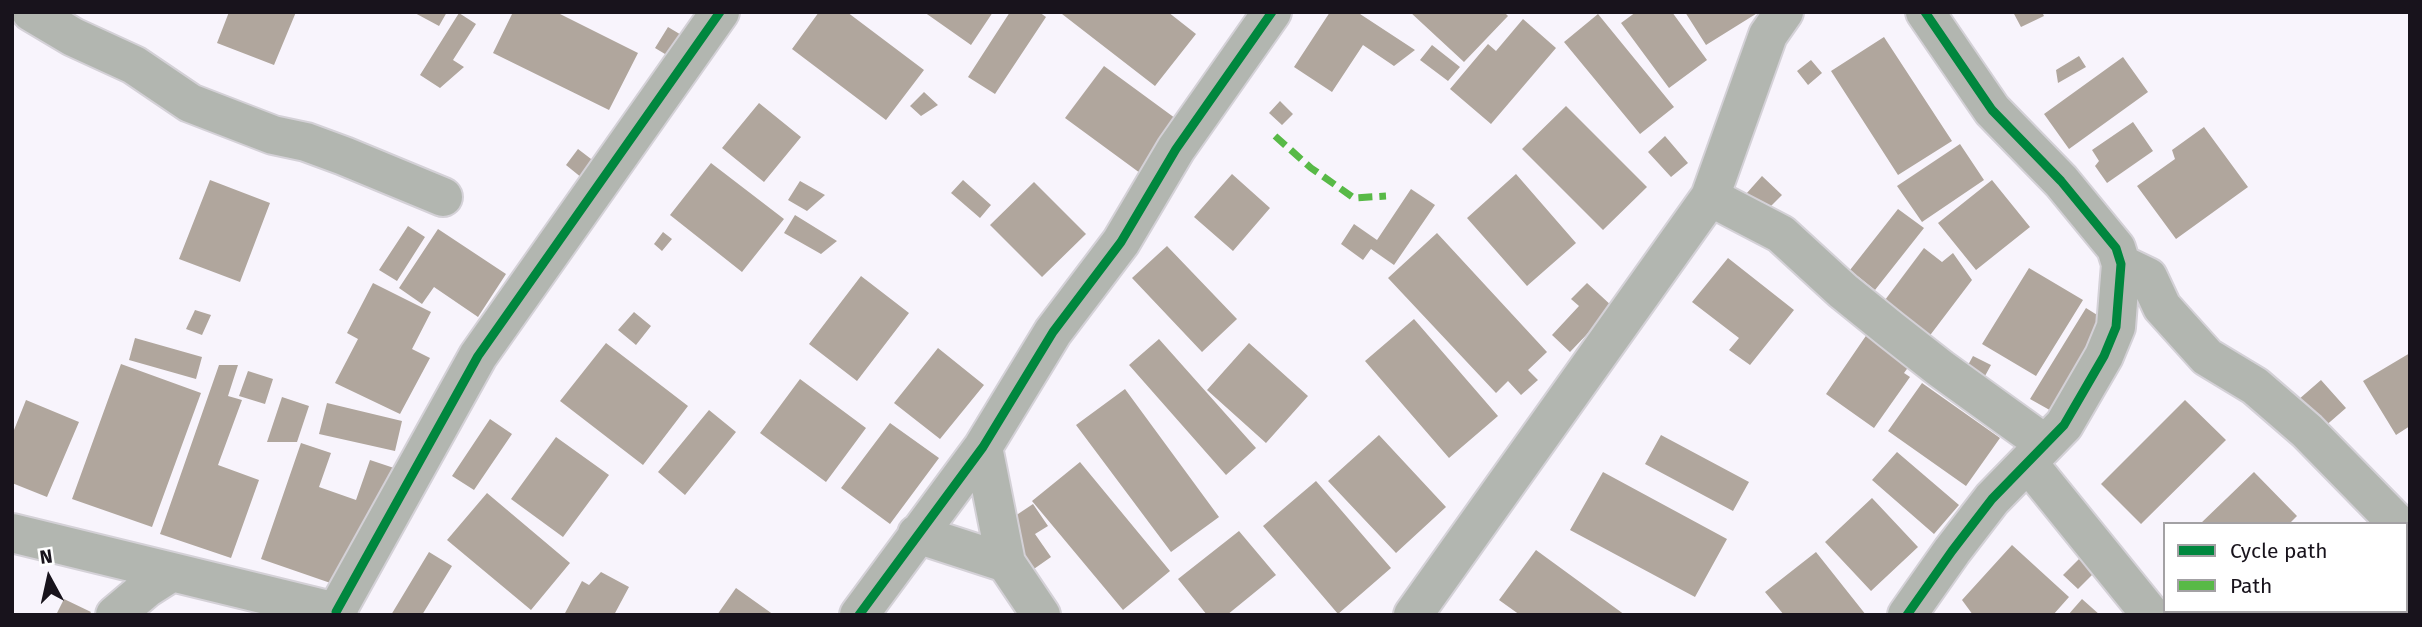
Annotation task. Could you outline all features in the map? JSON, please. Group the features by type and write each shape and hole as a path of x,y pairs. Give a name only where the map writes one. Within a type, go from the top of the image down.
{"street":[{"path":"31,12 73,37 134,65 190,103 273,135 306,142 344,156 443,197"},
{"path":"12,533 338,613 478,356 720,12"},
{"path":"859,615 983,447 1053,332 1121,242 1176,149 1272,12"},
{"path":"1413,615 1710,197 1768,35 1784,12"},
{"path":"1907,615 1992,499 2064,425 2104,356 2116,327 2121,264 2116,248 2061,181 1992,110 1925,12"},
{"path":"1710,197 1781,234 2037,454 2151,615"},
{"path":"2121,264 2148,277 2162,307 2207,357 2256,386 2308,431 2396,522"},
{"path":"983,447 1006,562 1041,615"},
{"path":"917,534 1006,562"},
{"path":"115,615 147,588 172,572"}],"building":[{"path":"229,12 296,12 274,65 217,43"},
{"path":"413,12 447,12 439,26"},
{"path":"513,12 556,12 638,53 609,110 493,53"},
{"path":"819,12 847,12 924,70 886,120 792,49"},
{"path":"924,12 993,12 971,45"},
{"path":"1010,12 1039,12 1046,17 995,94 968,77"},
{"path":"1168,12 1196,34 1155,86 1062,14"},
{"path":"1330,12 1357,12 1415,50 1394,66 1363,45 1332,92 1294,67"},
{"path":"1410,12 1504,12 1508,16 1464,62"},
{"path":"1636,12 1672,12 1707,60 1669,88 1621,23"},
{"path":"1685,12 1759,12 1706,45"},
{"path":"2013,12 2042,12 2044,16 2021,27"},
{"path":"459,13 476,24 453,60 464,67 440,88 420,75"},
{"path":"1598,14 1674,107 1640,134 1564,42"},
{"path":"1523,19 1556,48 1491,124 1450,89 1488,44 1496,51"},
{"path":"668,27 683,36 670,57 655,48"},
{"path":"1884,37 1952,141 1898,175 1831,71"},
{"path":"1432,45 1460,67 1448,81 1420,60"},
{"path":"2079,56 2086,67 2058,83 2056,70"},
{"path":"2123,57 2148,92 2069,149 2044,114"},
{"path":"1811,60 1822,73 1808,85 1797,71"},
{"path":"1104,66 1179,121 1140,173 1065,118"},
{"path":"924,92 938,105 921,116 910,106"},
{"path":"1280,101 1293,114 1282,125 1269,113"},
{"path":"759,103 801,137 764,182 722,148"},
{"path":"1566,106 1647,187 1603,230 1522,149"},
{"path":"2133,122 2153,151 2107,183 2095,166 2099,161 2092,150"},
{"path":"2204,127 2248,187 2176,239 2137,186 2175,159 2172,150"},
{"path":"1665,136 1688,163 1671,177 1648,152"},
{"path":"1960,144 1984,180 1922,222 1897,186"},
{"path":"578,149 595,162 582,178 566,165"},
{"path":"711,163 784,219 742,272 670,215"},
{"path":"1232,174 1270,208 1233,251 1194,217"},
{"path":"1516,174 1576,243 1527,286 1467,218"},
{"path":"1762,176 1782,195 1765,212 1746,194"},
{"path":"210,180 270,203 240,282 179,259"},
{"path":"963,180 991,205 980,218 951,193"},
{"path":"1992,180 2030,227 1976,270 1938,223"},
{"path":"800,181 825,195 807,211 788,200"},
{"path":"1034,182 1086,234 1042,277 990,225"},
{"path":"1411,189 1435,205 1394,265 1371,249 1363,260 1341,244 1354,224 1377,240"},
{"path":"1898,209 1924,228 1875,290 1850,270"},
{"path":"795,215 837,241 821,254 784,233"},
{"path":"408,226 425,237 397,281 379,270"},
{"path":"438,229 506,274 478,317 434,287 422,304 399,288"},
{"path":"663,232 672,239 662,251 654,244"},
{"path":"1437,233 1547,352 1528,370 1538,380 1521,395 1508,381 1496,393 1388,278"},
{"path":"1167,246 1237,319 1202,352 1132,278"},
{"path":"1924,248 1942,262 1953,253 1972,280 1928,338 1882,304"},
{"path":"1728,258 1794,310 1750,365 1729,350 1739,338 1692,302"},
{"path":"2029,268 2083,300 2036,376 1982,344"},
{"path":"861,276 909,313 857,381 809,344"},
{"path":"373,283 431,312 412,349 430,358 400,414 335,383 358,339 347,333"},
{"path":"1587,283 1613,307 1570,352 1552,335 1579,306 1571,299"},
{"path":"2086,308 2110,323 2055,413 2030,399"},
{"path":"195,310 211,315 202,335 186,329"},
{"path":"634,312 651,326 636,345 618,330"},
{"path":"1414,319 1498,416 1449,458 1365,361"},
{"path":"1872,327 1915,358 1904,373 1910,377 1874,428 1826,394"},
{"path":"135,338 202,357 196,379 129,360"},
{"path":"1159,339 1256,448 1226,475 1129,365"},
{"path":"606,343 688,406 643,465 560,401"},
{"path":"1249,343 1308,396 1266,443 1207,390"},
{"path":"938,348 984,385 940,439 894,403"},
{"path":"2410,353 2410,426 2396,435 2363,381"},
{"path":"1973,356 1991,365 1980,385 1962,376"},
{"path":"121,364 201,393 152,527 72,499"},
{"path":"219,365 238,365 228,396 242,400 218,465 259,480 231,558 160,534"},
{"path":"248,371 273,379 265,404 239,396"},
{"path":"800,379 866,428 826,482 760,433"},
{"path":"2321,380 2346,408 2323,428 2298,400"},
{"path":"1922,383 2000,438 1966,486 1888,431"},
{"path":"1125,389 1219,517 1171,552 1076,425"},
{"path":"282,397 309,406 297,442 267,442"},
{"path":"26,400 79,422 47,497 12,483 12,435"},
{"path":"2185,400 2226,440 2141,524 2101,484"},
{"path":"327,403 402,421 395,451 319,434"},
{"path":"709,410 736,432 685,495 658,472"},
{"path":"490,419 512,434 474,490 452,476"},
{"path":"890,423 939,458 890,524 841,488"},
{"path":"1379,435 1446,507 1396,553 1328,481"},
{"path":"1661,435 1749,482 1733,511 1645,464"},
{"path":"556,437 609,475 563,537 511,499"},
{"path":"301,443 331,453 319,487 356,500 370,460 394,468 342,587 261,559"},
{"path":"1897,452 1959,505 1934,534 1872,480"},
{"path":"1080,462 1170,571 1123,610 1032,501"},
{"path":"1603,472 1727,539 1695,597 1570,530"},
{"path":"2254,472 2297,516 2291,522 2202,522"},
{"path":"1316,481 1391,568 1338,614 1263,526"},
{"path":"487,493 570,563 531,610 447,540"},
{"path":"1872,498 1918,547 1871,591 1825,542"},
{"path":"1033,504 1048,526 1035,534 1051,557 1031,571 1000,526"},
{"path":"1239,531 1276,575 1227,615 1207,615 1178,579"},
{"path":"2012,545 2069,597 2053,615 1973,615 1962,600"},
{"path":"1536,550 1625,615 1520,615 1499,600"},
{"path":"429,552 452,566 422,615 391,615"},
{"path":"1816,552 1866,615 1784,615 1765,592"},
{"path":"2079,559 2094,573 2078,589 2063,575"},
{"path":"601,572 629,587 614,615 564,615 582,581 589,585"},
{"path":"2410,576 2408,610 2408,577"},
{"path":"736,588 774,615 717,615"},
{"path":"64,599 91,612 89,615 56,615"},
{"path":"2082,599 2100,615 2068,615"},
{"path":"2314,613 2316,615 2259,615"},
{"path":"2352,613 2404,613 2401,615"}],"marked path":[{"path":"1275,136 1311,168 1354,198 1386,196"}],"cycle path":[{"path":"336,612 478,356 720,12"},
{"path":"859,615 983,447 1053,332 1121,242 1176,149 1272,12"},
{"path":"1907,615 1992,499 2064,425 2104,356 2116,327 2121,264 2116,248 2061,181 1992,110 1925,12"}]}
